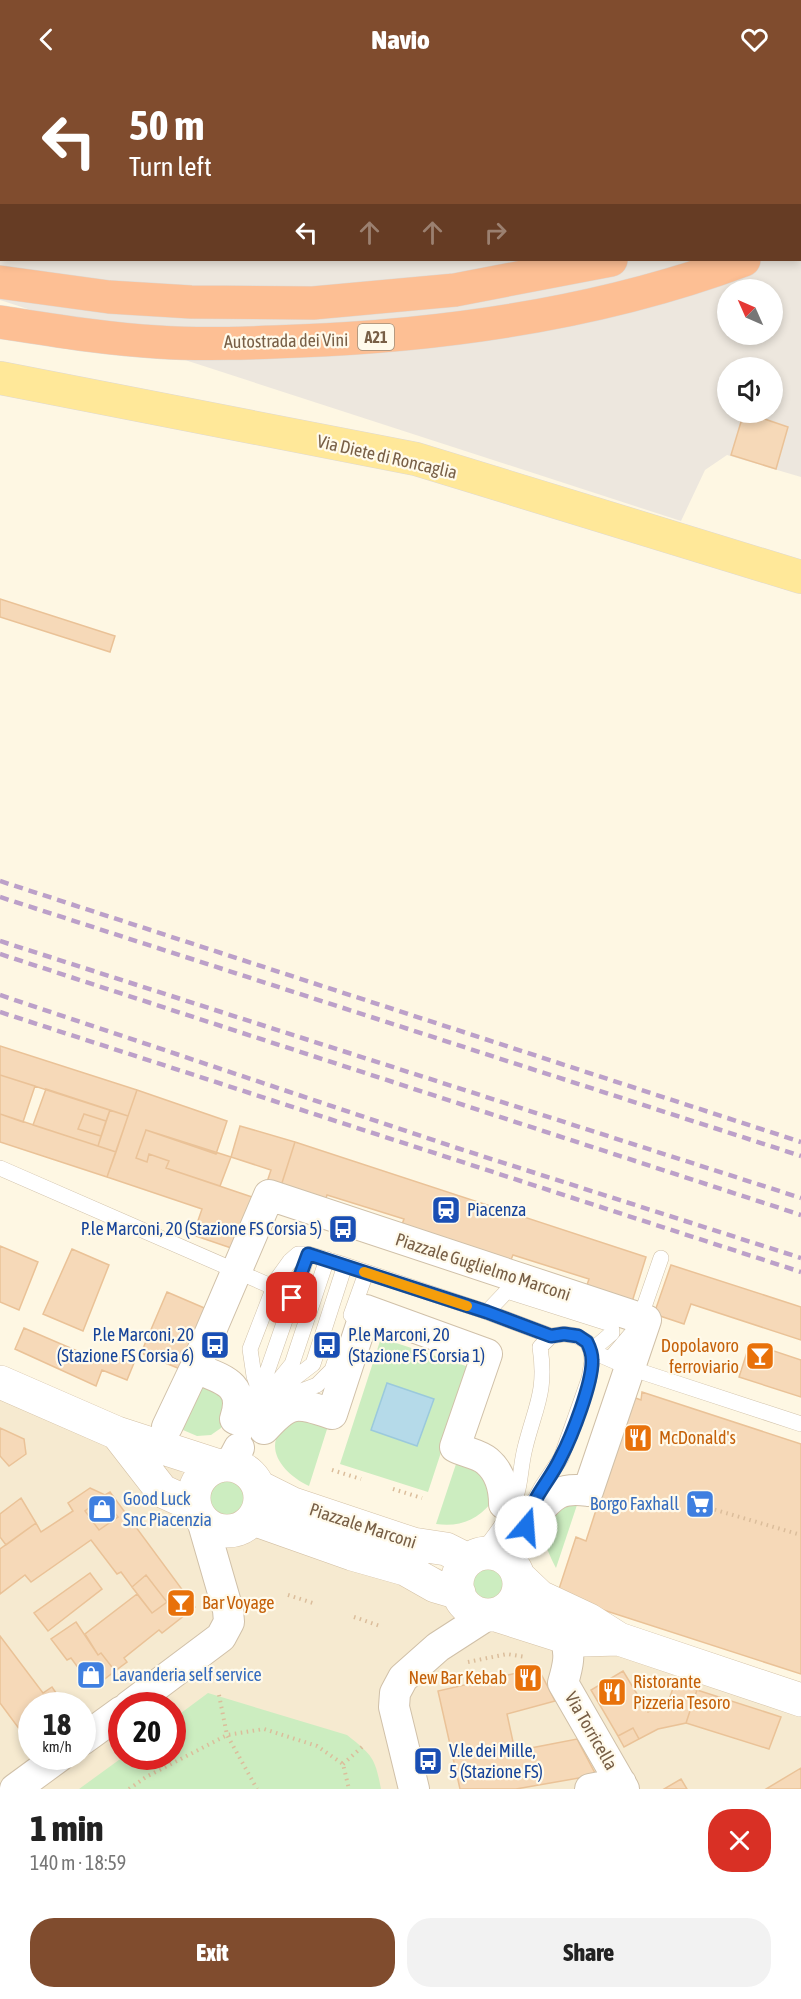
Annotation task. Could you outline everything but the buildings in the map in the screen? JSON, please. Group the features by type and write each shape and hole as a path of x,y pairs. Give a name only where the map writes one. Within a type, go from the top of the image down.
{"highway":[{"name":"A21","path":"0,282 109,297 191,302 313,303 454,290 606,261"},
{"name":"Autostrada dei Vini","path":"0,322 158,342 252,343 365,339 462,328 566,311 649,290 741,261"}],"main road":[{"name":"Via Diete di Roncaglia","path":"0,378 416,459 801,577"},
{"name":"Piazzale Marconi","path":"0,1382 117,1433 229,1460 247,1472 259,1487 293,1504 412,1544 446,1549 475,1557 501,1556 540,1597 589,1620 619,1639"},
{"path":"117,1433 162,1491 198,1513 218,1530 228,1532 237,1530 253,1519 260,1504 259,1487"},
{"path":"198,1513 196,1486 202,1477 229,1460"},
{"name":"Piazzale Marconi","path":"253,1519 352,1554 405,1569 435,1586 459,1593 469,1608 491,1616 565,1637 583,1640 619,1639"},
{"path":"459,1593 458,1576 461,1568 475,1557"},
{"path":"491,1616 506,1610 517,1596 517,1573"},
{"path":"619,1639 801,1700"}],"street":[{"name":"Piazzale Guglielmo Marconi","path":"167,1427 195,1368 269,1195 640,1318"},
{"path":"195,1368 225,1380 236,1390 240,1405 251,1419 279,1412 294,1405 305,1405 332,1414 366,1310 487,1354 455,1447 486,1460 500,1478 504,1490 504,1504"},
{"path":"536,1514 553,1495 564,1491 588,1491 620,1364 646,1320 640,1318"},
{"path":"148,1692 221,1637 229,1622 228,1610 198,1513"},
{"path":"414,1789 394,1707 395,1693 403,1678 438,1647 491,1616"},
{"name":"Via Torricella","path":"565,1637 569,1650 569,1663 564,1683 623,1786"},
{"path":"15,1789 41,1770"},
{"path":"590,1789 623,1786"}],"lane":[{"path":"0,1168 273,1287"},
{"path":"251,1419 257,1384 250,1349 273,1287 290,1261 298,1254 327,1259 487,1312 551,1336 564,1334 578,1336 587,1342 591,1351 589,1379 561,1458 528,1512 517,1573"},
{"path":"251,1419 308,1254"},
{"path":"640,1318 661,1258"},
{"path":"229,1460 251,1419 292,1364 327,1259"},
{"path":"251,1419 313,1364 345,1265"},
{"path":"251,1419 317,1384 332,1370 366,1273"},
{"path":"487,1312 507,1292 611,1324 612,1333 591,1351"},
{"path":"475,1557 512,1507 525,1448 538,1410 543,1377 540,1347 551,1336"},
{"path":"591,1351 620,1364 801,1424"}],"path":[{"path":"332,1470 361,1479"},
{"path":"393,1489 422,1498"},
{"path":"709,1508 801,1535"},
{"path":"288,1595 316,1604"},
{"path":"354,1617 380,1626"},
{"path":"463,1663 507,1654 530,1658"},
{"path":"219,1695 227,1735 256,1789"},
{"path":"129,1789 146,1777 227,1735 264,1729 317,1746 343,1764 349,1789"},
{"path":"343,1764 363,1747"}],"shaded area":[{"path":"0,261 801,261 801,477 727,455 705,470 681,521 0,300"},
{"path":"0,1369 122,1422 181,1472 228,1498 489,1585 544,1615 801,1695 801,1789 0,1789"}],"green space":[{"path":"381,1338 469,1367 428,1492 340,1464"},
{"path":"199,1383 224,1395 228,1413 221,1428 211,1435 197,1436 176,1427"},
{"path":"293,1419 328,1426 309,1486 289,1473 277,1456 275,1447 277,1437 282,1428"},
{"path":"456,1464 478,1472 487,1479 491,1503 479,1514 466,1521 452,1525 436,1524"},
{"path":"226,1479 239,1485 245,1498 239,1511 226,1517 213,1511 207,1498 213,1485"},
{"path":"563,1503 577,1505 556,1568 547,1549 545,1533 550,1519"},
{"path":"488,1564 501,1570 507,1583 501,1596 488,1602 475,1596 469,1583 475,1570"},
{"path":"208,1693 347,1735 371,1758 377,1770 381,1789 79,1789 108,1768 108,1770 186,1770 186,1709"}],"water":[{"path":"387,1383 434,1399 417,1446 371,1430"}],"railway":[{"path":"0,881 801,1142"},
{"path":"0,897 801,1156"},
{"path":"0,941 801,1198"},
{"path":"0,954 801,1215"},
{"path":"0,995 457,1148 801,1258"},
{"path":"0,1012 801,1272"}],"slow traffic":[{"path":"364,1272 467,1306"}],"place":[{"name":"Piacenza","path":"446,1210"},
{"name":"P.le Marconi, 20 (Stazione FS Corsia 5)","path":"343,1229"},
{"name":"P.le Marconi, 20 (Stazione FS Corsia 6)","path":"215,1345"},
{"name":"P.le Marconi, 20 (Stazione FS Corsia 1)","path":"327,1345"},
{"name":"Dopolavoro ferroviario","path":"760,1356"},
{"name":"McDonald's","path":"638,1438"},
{"name":"Borgo Faxhall","path":"700,1504"},
{"name":"Good Luck Snc Piacenzia","path":"102,1509"},
{"name":"Bar Voyage","path":"181,1603"},
{"name":"Lavanderia self service","path":"91,1675"},
{"name":"New Bar Kebab","path":"528,1678"},
{"name":"Ristorante Pizzeria Tesoro","path":"612,1692"},
{"name":"V.le dei Mille, 5 (Stazione FS)","path":"428,1761"}],"route":[{"path":"292,1298 308,1254 487,1312 551,1336 564,1334 578,1336 587,1342 592,1361 583,1398 561,1458 528,1512 526,1527"}]}
